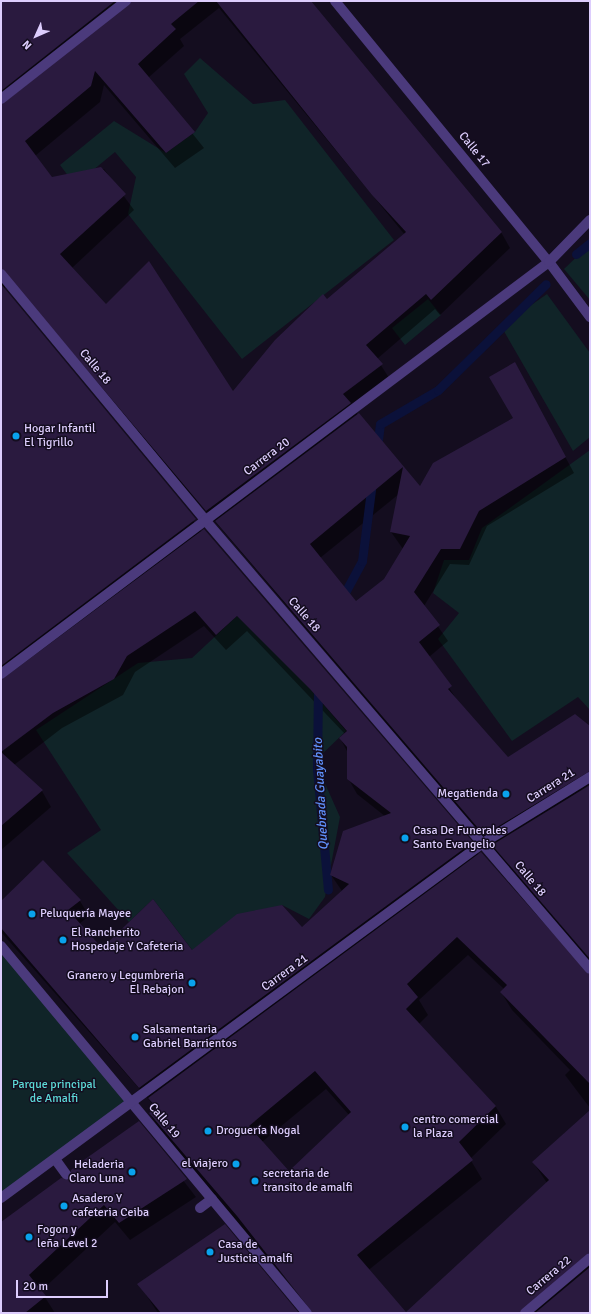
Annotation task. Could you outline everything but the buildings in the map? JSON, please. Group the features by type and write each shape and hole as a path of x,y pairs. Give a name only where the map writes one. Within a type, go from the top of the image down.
{"street":[{"path":"1,99 126,1"},
{"name":"Calle 17","path":"335,1 549,262 590,317"},
{"name":"Carrera 20","path":"1,674 549,262 590,220"},
{"name":"Calle 18","path":"1,274 205,520 590,969"},
{"name":"Carrera 21","path":"1,1198 483,843 590,777"},
{"name":"Calle 19","path":"1,946 307,1313"},
{"path":"55,1159 66,1174"},
{"path":"200,1208 212,1199"},
{"name":"Carrera 22","path":"525,1313 590,1258"}],"green space":[{"path":"200,58 253,104 285,100 394,240 242,359 128,214 136,177 115,152 75,185 60,165 114,121 166,153 195,132 208,113 184,74"},
{"path":"590,244 590,300 564,269"},
{"path":"547,294 590,353 590,437 573,451 501,326"},
{"path":"428,299 441,315 405,345 392,328"},
{"path":"590,450 590,710 578,697 512,741 438,639 459,613 433,593 444,560 469,560 482,528"},
{"path":"237,616 301,678 346,731 315,761 340,817 325,897 309,919 282,905 193,951 153,899 129,922 67,853 101,830 36,730 138,663 192,658"},
{"name":"Parque principal de Amalfi","path":"1,946 131,1102 1,1198"}],"waterway":[{"name":"Quebrada Guayabito","path":"576,254 590,243"},
{"path":"377,448 380,424 438,390 546,284"},
{"path":"342,598 362,561 372,482"},
{"name":"Quebrada Guayabito","path":"318,687 317,769 328,889"}],"place":[{"name":"Hogar Infantil El Tigrillo","path":"16,436"},
{"name":"Megatienda","path":"506,794"},
{"name":"Casa De Funerales Santo Evangelio","path":"405,838"},
{"name":"Peluquería Mayee","path":"32,914"},
{"name":"El Rancherito Hospedaje Y Cafeteria","path":"63,940"},
{"name":"Granero y Legumbreria El Rebajon","path":"192,983"},
{"name":"Salsamentaria Gabriel Barrientos","path":"135,1037"},
{"name":"centro comercial la Plaza","path":"405,1127"},
{"name":"Droguería Nogal","path":"208,1131"},
{"name":"el viajero","path":"236,1164"},
{"name":"Heladeria Claro Luna","path":"132,1172"},
{"name":"secretaria de transito de amalfi","path":"255,1181"},
{"name":"Asadero Y cafeteria Ceiba","path":"64,1206"},
{"name":"Fogon y leña Level 2","path":"29,1237"},
{"name":"Casa de Justicia amalfi","path":"210,1252"}]}
